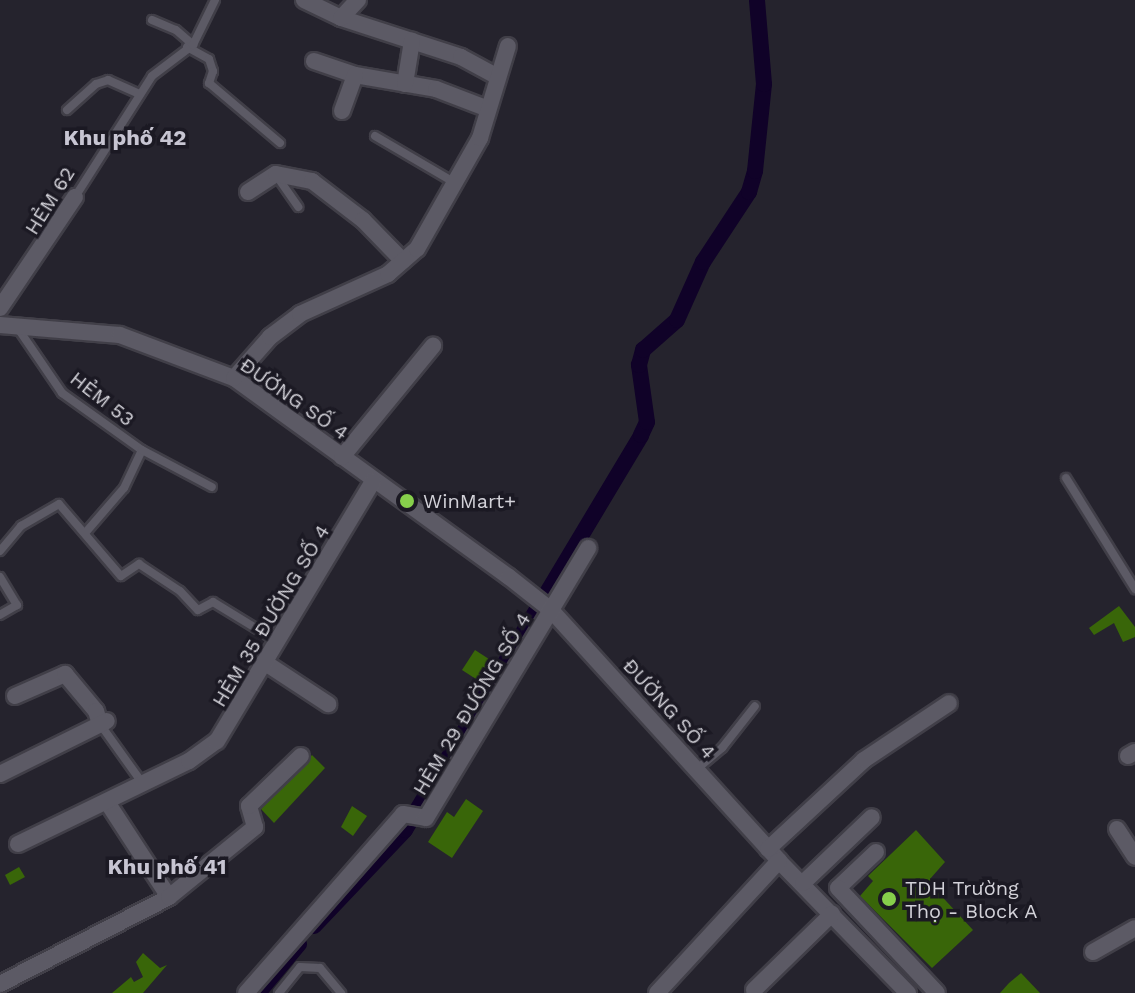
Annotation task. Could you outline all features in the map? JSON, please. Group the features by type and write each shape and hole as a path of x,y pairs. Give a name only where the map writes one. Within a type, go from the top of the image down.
{"street":[{"path":"304,0 341,18 461,57 498,77"},
{"path":"341,18 358,0"},
{"path":"405,84 412,41"},
{"path":"234,378 270,337 300,314 388,274 417,249 457,184 488,109 508,46"},
{"path":"314,61 355,75 405,84 488,109"},
{"path":"342,111 355,75"},
{"path":"248,192 276,174 312,181 363,220 403,261"},
{"name":"HẺM 62","path":"0,308 75,197"},
{"name":"ĐƯỜNG SỐ 4","path":"8,326 120,335 234,378 529,592 551,610 774,855 908,993"},
{"path":"342,457 433,346"},
{"name":"HẺM 35 ĐƯỜNG SỐ 4","path":"18,844 143,785 217,741 373,481"},
{"name":"HẺM 29 ĐƯỜNG SỐ 4","path":"246,993 403,814 426,818 588,548"},
{"path":"264,662 328,704"},
{"path":"1,770 104,722 65,674 15,696"},
{"path":"659,992 774,855 864,760 949,703"},
{"path":"0,984 169,897 255,827 249,806 301,756"},
{"path":"107,802 169,897"},
{"path":"803,883 872,817"},
{"path":"1117,829 1135,857"},
{"path":"876,852 838,888 937,993"},
{"path":"754,990 832,914"},
{"path":"1093,952 1135,928"}],"lane":[{"name":"HẺM 62","path":"75,197 140,94 158,70 190,46 218,0"},
{"path":"152,20 209,59 213,71 209,83 280,143"},
{"path":"67,110 96,84 108,80 140,94"},
{"path":"375,136 457,184"},
{"path":"276,174 298,207"},
{"name":"HẺM 53","path":"8,326 62,393 142,450 124,488 86,532"},
{"path":"142,450 212,487"},
{"path":"1066,478 1135,589"},
{"path":"0,551 21,526 59,504 121,576 139,564 180,591 198,610 213,602 277,642"},
{"path":"0,577 17,605 0,615"},
{"path":"697,769 722,748 755,706"},
{"path":"104,722 143,785"},
{"path":"279,993 300,967 320,968 341,993"}],"building":[{"path":"1119,606 1135,627 1135,637 1123,642 1114,623 1094,635 1089,628"},
{"path":"475,650 492,661 479,681 462,670"},
{"path":"312,755 325,768 274,823 261,809"},
{"path":"466,799 483,811 452,858 428,842 447,812 454,817"},
{"path":"352,806 367,816 353,836 341,827"},
{"name":"TDH Trường Thọ - Block A","path":"916,830 945,862 930,879 934,888 973,930 932,968 860,896 873,881 868,876"},
{"path":"19,867 25,877 10,885 5,875"},
{"path":"143,953 160,968 167,965 143,993 112,993 131,977 134,982 143,977 136,962"},
{"path":"1021,973 1040,993 1000,993 1009,983"}],"waterway":[{"path":"314,926 405,830 641,435 647,422 639,365 643,350 677,320 703,262 749,192 755,171 764,84 757,0"},
{"path":"258,993 299,944"}],"place":[{"name":"WinMart+","path":"407,501"},
{"name":"TDH Trường Thọ - Block A","path":"889,899"}],"district":[{"name":"Khu phố 42","path":"125,138"},
{"name":"Khu phố 41","path":"167,867"}]}
